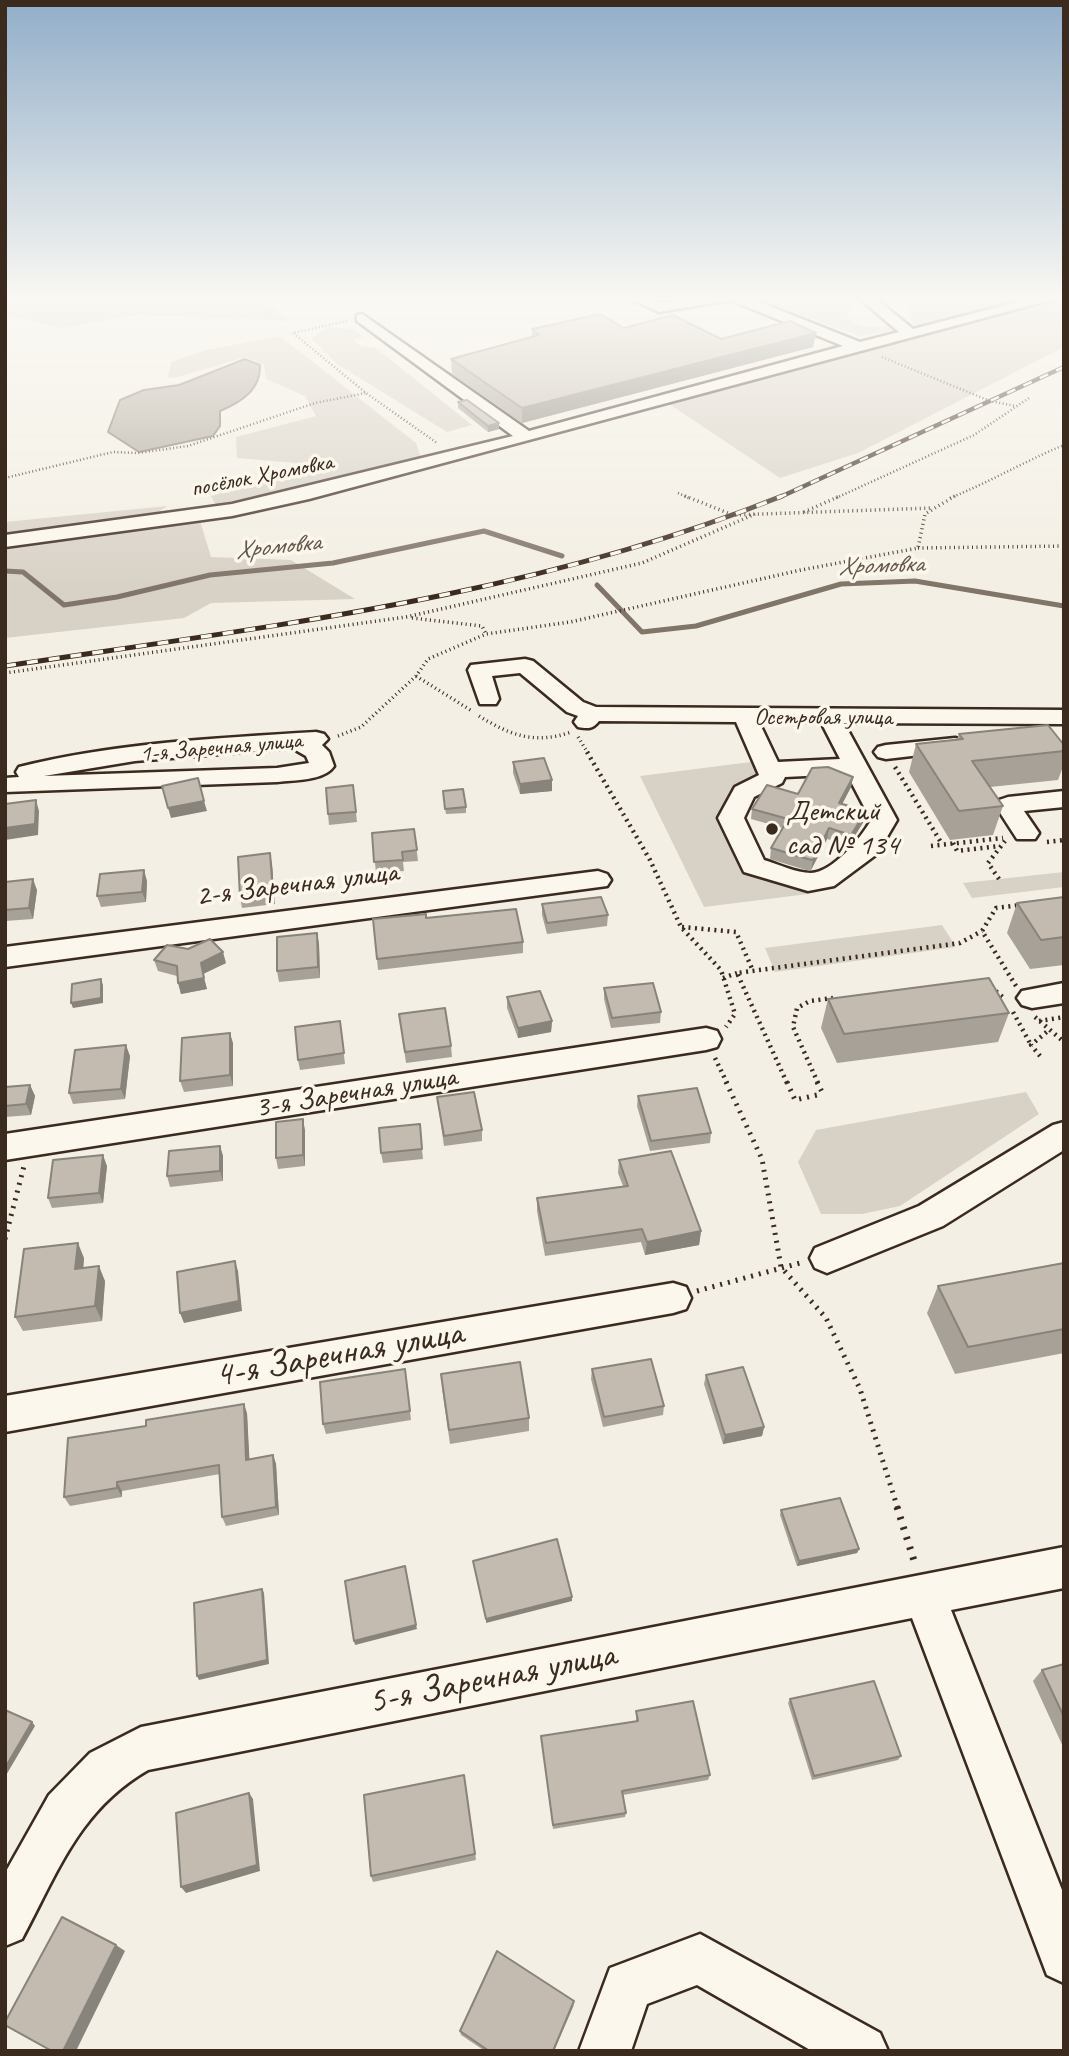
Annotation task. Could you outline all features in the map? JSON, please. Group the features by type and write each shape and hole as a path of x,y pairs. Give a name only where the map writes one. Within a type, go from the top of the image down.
{"street":[{"path":"467,394 526,437"},
{"name":"посёлок Хромовка","path":"5,541 232,510 455,456 685,394"},
{"path":"488,699 479,670 525,666 575,707 584,722"},
{"path":"745,717 773,778 744,792 731,818 753,866 808,883 825,880 867,848 884,820 830,718"},
{"name":"Осетровая улица","path":"584,722 745,717 1056,725"},
{"name":"1-я Заречная улица","path":"5,777 68,763 221,745 330,738"},
{"path":"5,785 277,775 309,771 322,765 317,752 296,740"},
{"path":"886,752 981,745"},
{"path":"769,770 855,766"},
{"path":"1037,833 1008,805 1064,799"},
{"name":"2-я Заречная улица","path":"5,957 598,880"},
{"path":"1030,1005 1064,993"},
{"name":"3-я Заречная улица","path":"18,1145 706,1040"},
{"path":"828,1258 931,1216 1064,1133"},
{"name":"4-я Заречная улица","path":"5,1414 673,1298"},
{"name":"5-я Заречная улица","path":"5,1922 65,1811 106,1769 141,1749 1064,1567"},
{"path":"924,1594 1064,1958"},
{"path":"605,2051 628,1986 700,1959 862,2051"}],"path":[{"path":"5,478 113,452 132,454 239,432 311,404 361,394"},
{"path":"367,394 455,456"},
{"path":"973,394 990,401 1016,406"},
{"path":"800,514 974,435 1029,398"},
{"path":"918,548 925,514 933,508 949,498 993,481 1019,463 1064,445"},
{"path":"678,493 733,515 933,508"},
{"path":"5,673 406,617 642,563 755,514"},
{"path":"406,617 482,626 486,634 570,622 801,570 918,548 1064,546"},
{"name":"1-я Заречная улица","path":"330,738 361,727 434,656 486,634"},
{"path":"584,722 681,927 721,970 735,1014 725,1028 706,1040 762,1158 781,1267 826,1318 860,1389 924,1594"},
{"path":"886,752 942,844"},
{"path":"1037,833 1053,841"},
{"path":"931,846 1008,837 988,863 999,879"},
{"path":"953,843 957,851"},
{"path":"723,978 737,973 960,943 982,931 996,908 1023,905"},
{"path":"681,927 736,932 753,971"},
{"path":"982,931 1030,1005 1049,1030 1064,1042"},
{"path":"737,973 795,1100 820,1094 793,1027 797,1008 810,1001 837,998"},
{"path":"982,984 1003,994 1040,1056"},
{"path":"1030,1005 1064,1017"},
{"path":"1031,1045 1049,1030"},
{"path":"5,1240 18,1145"},
{"path":"673,1298 781,1267 828,1258"}],"shaded area":[{"path":"135,394 248,394 220,411 220,426 213,436 139,452 108,432 120,400"},
{"path":"300,394 354,394 416,443 422,461 338,478 218,509 211,496 320,465 237,458 236,437 316,416 305,396"},
{"path":"385,394 433,394 472,425 447,432"},
{"path":"707,394 973,394 858,453 780,478 669,404"},
{"path":"167,506 145,521 5,541 5,522"},
{"path":"200,521 211,557 291,560 355,599 211,603 184,618 5,638 5,548"},
{"path":"751,762 760,780 738,790 745,866 803,886 808,894 704,907 640,776"},
{"path":"1064,872 1064,887 972,898 963,883"},
{"path":"942,925 956,947 775,972 765,948"},
{"path":"1026,1092 1039,1114 900,1206 862,1214 821,1214 798,1162 816,1130"}],"building":[{"path":"502,394 577,394 522,408"},
{"path":"467,400 499,423 488,426 458,402"},
{"path":"1048,725 1064,745 1064,751 972,761 1003,806 959,811 916,744 963,739 959,734"},
{"path":"544,758 552,780 520,784 513,762"},
{"path":"828,767 853,777 839,803 866,811 851,835 829,828 813,860 771,848 788,819 752,809 767,785 798,794 812,768"},
{"path":"198,778 204,801 168,808 162,786"},
{"path":"353,785 356,812 328,814 326,788"},
{"path":"463,789 466,807 445,809 443,791"},
{"path":"36,800 35,824 5,828 5,804"},
{"path":"414,829 417,850 402,852 403,860 374,862 372,833"},
{"path":"270,853 273,893 240,897 238,857"},
{"path":"144,870 142,892 97,896 100,874"},
{"path":"33,879 29,908 5,910 5,882"},
{"path":"601,897 608,915 547,923 542,904"},
{"path":"1064,897 1064,937 1041,940 1017,903"},
{"path":"516,909 523,942 377,959 373,919 426,914 426,918"},
{"path":"317,933 318,967 277,971 277,937"},
{"path":"210,939 223,952 201,963 204,978 178,983 177,966 154,960 167,945 188,949"},
{"path":"989,978 1009,1013 844,1034 828,999"},
{"path":"101,979 101,998 71,1003 72,984"},
{"path":"653,983 661,1012 612,1018 604,988"},
{"path":"540,991 552,1021 518,1028 507,997"},
{"path":"445,1008 451,1046 405,1052 399,1014"},
{"path":"340,1021 344,1053 298,1060 295,1027"},
{"path":"230,1033 230,1075 180,1081 182,1038"},
{"path":"126,1045 121,1089 69,1093 75,1050"},
{"path":"30,1085 26,1104 5,1106 5,1087"},
{"path":"697,1088 711,1133 651,1141 638,1096"},
{"path":"474,1092 482,1130 444,1136 437,1097"},
{"path":"303,1119 303,1155 276,1158 276,1122"},
{"path":"420,1124 422,1149 381,1153 379,1128"},
{"path":"220,1146 220,1171 167,1176 169,1151"},
{"path":"671,1151 701,1231 647,1242 642,1229 546,1243 537,1198 628,1186 619,1160"},
{"path":"103,1155 99,1193 48,1198 53,1160"},
{"path":"78,1243 75,1269 99,1266 95,1306 15,1317 24,1249"},
{"path":"235,1261 239,1301 180,1313 177,1272"},
{"path":"1064,1263 1064,1329 968,1347 938,1286"},
{"path":"651,1359 664,1406 604,1417 592,1369"},
{"path":"520,1362 529,1418 449,1430 441,1374"},
{"path":"743,1367 764,1427 725,1435 706,1375"},
{"path":"405,1369 410,1411 323,1424 320,1382"},
{"path":"244,1404 246,1460 273,1455 276,1507 222,1517 219,1465 117,1482 117,1488 64,1497 68,1438 146,1426 146,1420"},
{"path":"840,1498 859,1549 799,1561 781,1510"},
{"path":"557,1539 572,1597 486,1619 473,1561"},
{"path":"405,1566 416,1625 354,1641 345,1581"},
{"path":"262,1589 267,1660 197,1676 194,1603"},
{"path":"1064,1664 1064,1717 1042,1670"},
{"path":"874,1681 901,1756 814,1776 790,1699"},
{"path":"693,1701 710,1775 622,1791 626,1813 553,1825 541,1736 638,1721 636,1711"},
{"path":"5,1710 32,1722 5,1768"},
{"path":"464,1775 475,1854 371,1876 364,1795"},
{"path":"249,1793 257,1865 181,1887 176,1813"},
{"path":"62,1917 116,1945 63,2051 52,2051 5,2025 5,2022"},
{"path":"497,1951 574,2001 553,2051 489,2051 460,2031"}],"waterway":[{"name":"Хромовка","path":"5,571 23,572 64,605 117,597 210,575 333,563 484,531 562,556"},
{"name":"Хромовка","path":"597,585 642,632 696,626 841,584 915,581 1064,606"}],"railway":[{"path":"778,498 1005,394"},
{"path":"5,666 301,621 496,584 592,560 687,531 782,496"}],"place":[{"name":"Детский сад № 134","path":"772,829"}]}
